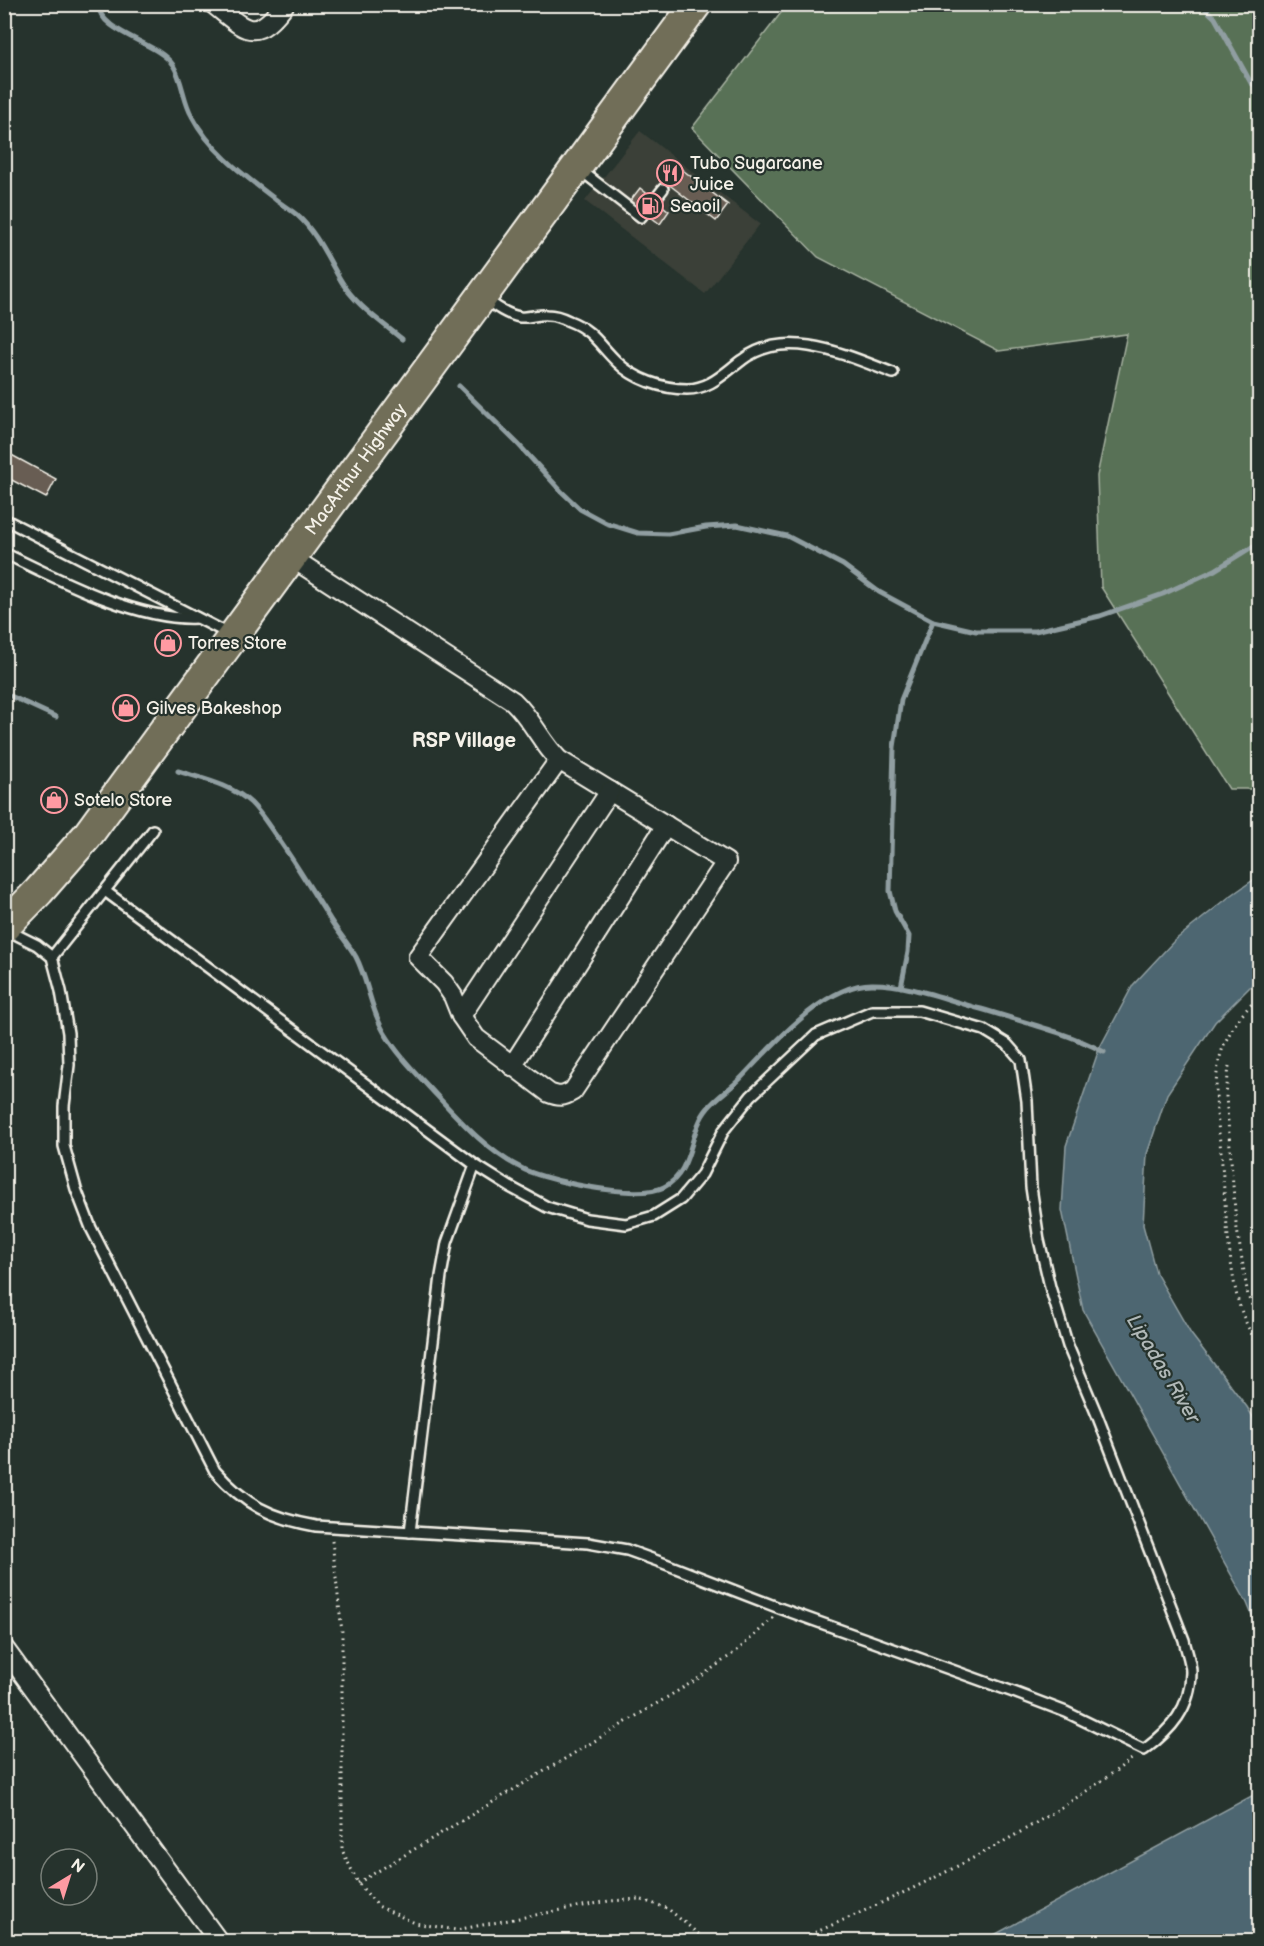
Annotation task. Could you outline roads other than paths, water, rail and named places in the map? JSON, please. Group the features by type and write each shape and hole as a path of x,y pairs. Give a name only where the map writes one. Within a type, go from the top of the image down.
{"highway":[{"name":"MacArthur Highway","path":"4,928 87,836 696,4"}],"street":[{"path":"213,4 239,26 256,31 274,19 285,4"},
{"path":"292,558 513,701 526,714 547,748 559,760 726,862 573,1091 558,1097 549,1093 476,1038 461,1016 453,996 444,983 418,957 559,760"},
{"path":"461,1016 610,791"},
{"path":"512,1066 666,825"},
{"path":"4,1648 219,1941"}],"lane":[{"path":"577,168 641,217 663,189"},
{"path":"482,297 513,315 522,317 547,315 572,321 591,333 628,371 663,386 688,389 708,385 743,359 766,347 787,344 821,348 893,373"},
{"path":"4,519 234,636"},
{"path":"4,554 103,598 175,618 198,618"},
{"path":"52,957 153,830"},
{"path":"4,928 38,945 52,957 61,991 68,1033 69,1065 64,1106 64,1146 76,1190 91,1228 215,1470 231,1490 248,1503 294,1522 330,1527 588,1543 627,1550 1066,1712 1144,1750 1165,1734 1178,1717 1189,1693 1191,1670 1184,1640 1068,1346 1050,1287 1030,1187 1027,1101 1021,1060 1007,1044 984,1030 919,1011 872,1011 816,1035 751,1096 724,1130 702,1174 681,1199 654,1216 626,1224 587,1219 547,1207 475,1165 105,891"},
{"path":"410,1532 447,1243 475,1165"}],"water":[{"name":"Lipadas River","path":"1259,876 1259,978 1215,1022 1167,1094 1147,1154 1143,1225 1156,1273 1191,1334 1247,1407 1259,1427 1259,1632 1247,1603 1083,1310 1062,1210 1066,1146 1099,1049 1133,985 1174,941"},
{"path":"1259,1792 1259,1938 1252,1942 983,1941"}],"waterway":[{"path":"98,4 101,14 108,23 155,50 173,65 189,110 218,152 304,222 316,237 352,296 402,339"},
{"path":"1200,4 1215,18 1251,83 1260,88"},
{"path":"459,386 580,509 606,523 638,533 668,534 706,527 737,525 787,536 843,565 879,592 933,621 976,631 1035,631 1100,616 1163,594 1215,570 1260,542"},
{"path":"901,987 909,936 895,911 890,891 894,747 901,700 933,621"},
{"path":"4,693 56,717"},
{"path":"178,771 226,787 254,806 288,853 356,957 379,1023 399,1053 449,1109 484,1143 525,1170 542,1176 628,1192 642,1192 664,1187 681,1172 697,1128 708,1108 800,1019 836,994 855,986 886,985 928,993 1059,1033 1104,1052"}],"place":[{"name":"Tubo Sugarcane Juice","path":"670,173"},
{"name":"Seaoil","path":"650,206"},
{"name":"Torres Store","path":"168,643"},
{"name":"Gilves Bakeshop","path":"126,708"},
{"name":"Sotelo Store","path":"54,800"}],"district":[{"name":"RSP Village","path":"464,741"}]}
